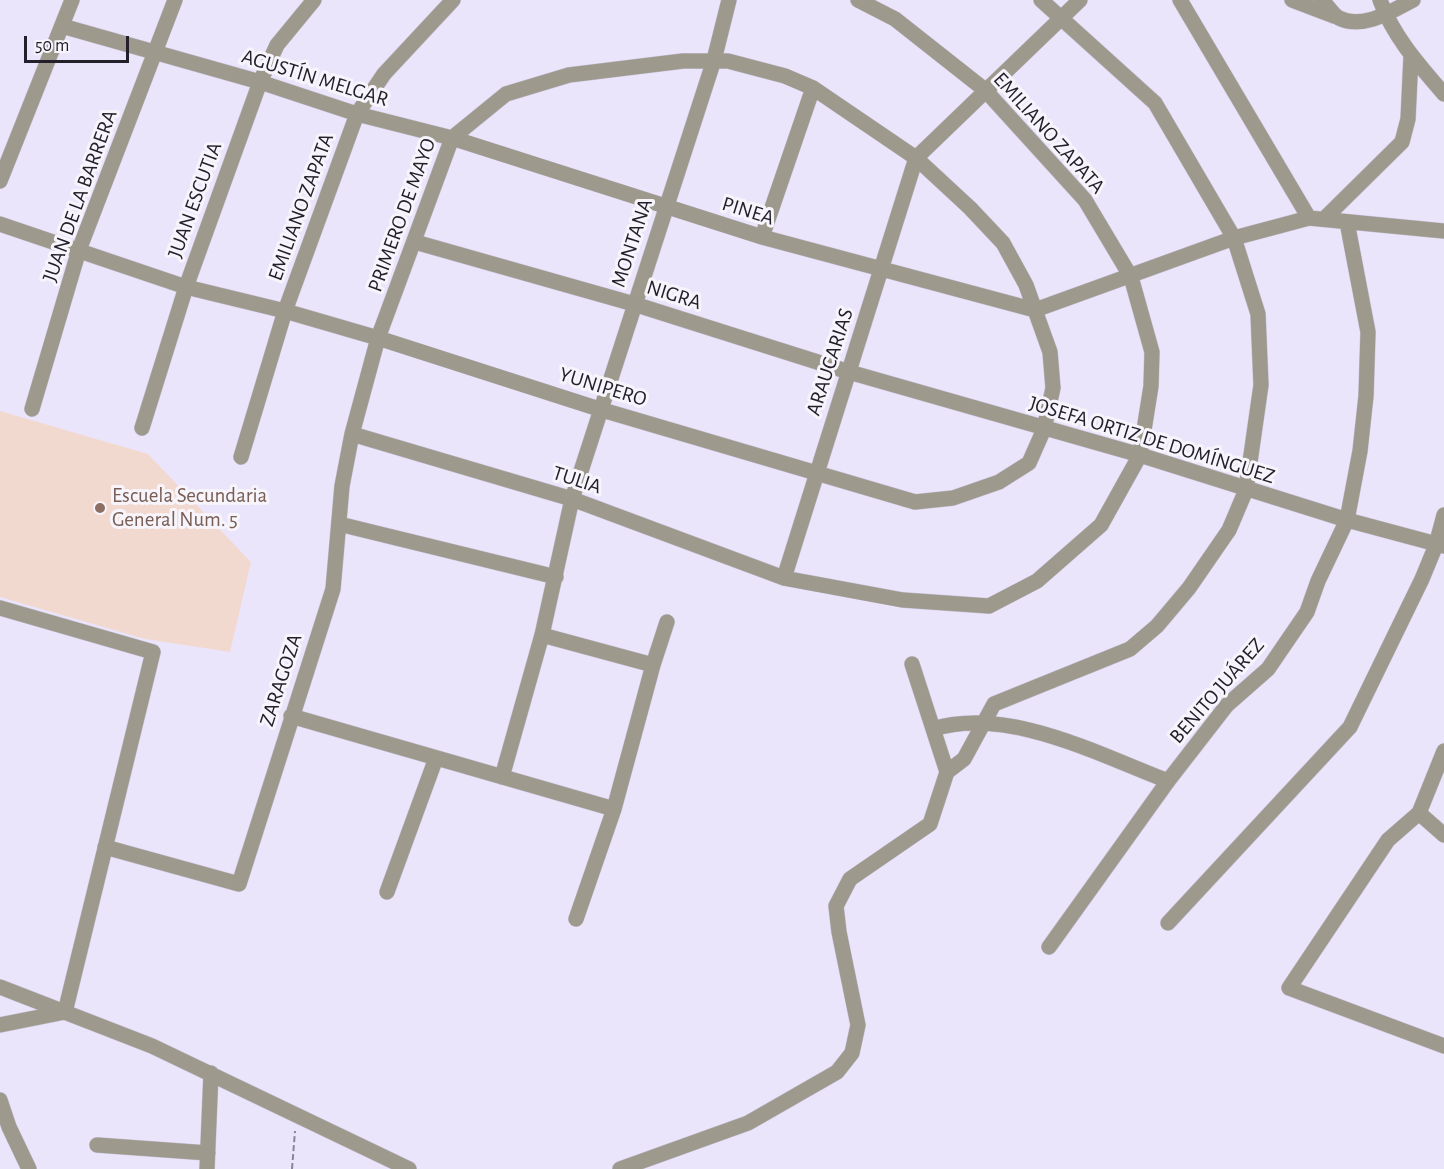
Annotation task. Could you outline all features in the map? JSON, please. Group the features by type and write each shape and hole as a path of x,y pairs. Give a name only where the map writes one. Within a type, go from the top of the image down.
{"street":[{"path":"0,182 72,0"},
{"name":"JUAN DE LA BARRERA","path":"32,409 79,250 175,0"},
{"name":"JUAN ESCUTIA","path":"142,428 186,287 260,82 277,45 314,0"},
{"name":"EMILIANO ZAPATA","path":"241,457 285,311 357,114 384,74 453,0"},
{"name":"MONTANA","path":"502,777 542,635 572,499 599,409 714,60 729,0"},
{"name":"EMILIANO ZAPATA","path":"784,578 903,600 989,606 1037,581 1101,525 1140,455 1151,386 1152,352 1131,277 1085,200 985,90 895,19 858,0"},
{"path":"627,1168 748,1123 837,1072 852,1053 858,1024 839,932 836,906 850,879 930,824 947,772 964,759 994,704 1130,649 1157,626 1190,588 1229,530 1246,490 1261,385 1258,314 1234,238 1155,103 1041,0"},
{"path":"916,158 1080,0"},
{"path":"1180,0 1317,218"},
{"path":"1292,0 1338,18 1361,22 1383,7 1413,0"},
{"path":"1322,0 1338,18"},
{"path":"1383,7 1411,56 1444,94"},
{"name":"AGUSTÍN MELGAR","path":"62,26 260,82 357,114 452,138"},
{"path":"1317,218 1402,142 1408,118 1411,56"},
{"name":"PRIMERO DE MAYO","path":"342,486 352,434 378,338 452,138 506,94 569,75 714,60 785,76 813,88 916,158 1003,243 1026,285 1050,352 1053,388 1044,429"},
{"path":"762,237 813,88"},
{"name":"PINEA","path":"452,138 762,237 1035,310"},
{"name":"ARAUCARIAS","path":"784,578 916,158"},
{"path":"1035,310 1234,238 1317,218 1444,231"},
{"name":"BENITO JUÁREZ","path":"1048,947 1168,781 1227,705 1268,669 1307,612 1318,581 1347,520 1360,451 1366,396 1368,332 1347,222"},
{"name":"YUNIPERO","path":"0,225 186,287 285,311 378,338 599,409 915,502 953,498 999,482 1029,463 1044,429"},
{"name":"NIGRA","path":"415,242 634,304 849,372"},
{"name":"JOSEFA ORTIZ DE DOMÍNGUEZ","path":"849,372 1140,455 1246,490 1440,546"},
{"name":"TULIA","path":"352,434 572,499 784,578"},
{"name":"ZARAGOZA","path":"105,847 239,884 333,589 342,486"},
{"path":"1168,922 1350,727 1440,546 1444,515"},
{"path":"339,524 556,577"},
{"path":"0,608 153,652 65,1012"},
{"path":"576,919 614,809 667,622"},
{"path":"542,635 653,665"},
{"path":"912,664 947,772"},
{"path":"291,716 614,809"},
{"path":"933,729 962,721 1023,727 1168,781"},
{"path":"1444,751 1419,813 1388,840 1289,988 1444,1046"},
{"path":"387,892 436,758"},
{"path":"1419,813 1444,835"},
{"path":"0,987 211,1073 409,1169"},
{"path":"0,1025 65,1012"},
{"path":"207,1169 211,1073"},
{"path":"0,1100 4,1130 28,1169"},
{"path":"97,1145 208,1153"},
{"path":"370,1151 373,1169"}],"path":[{"path":"292,1169 296,1113"}],"shaded area":[{"name":"Escuela Secundaria General Num. 5","path":"0,411 148,454 251,562 230,652 145,639 0,597"}],"place":[{"name":"Escuela Secundaria General Num. 5","path":"100,508"}]}
